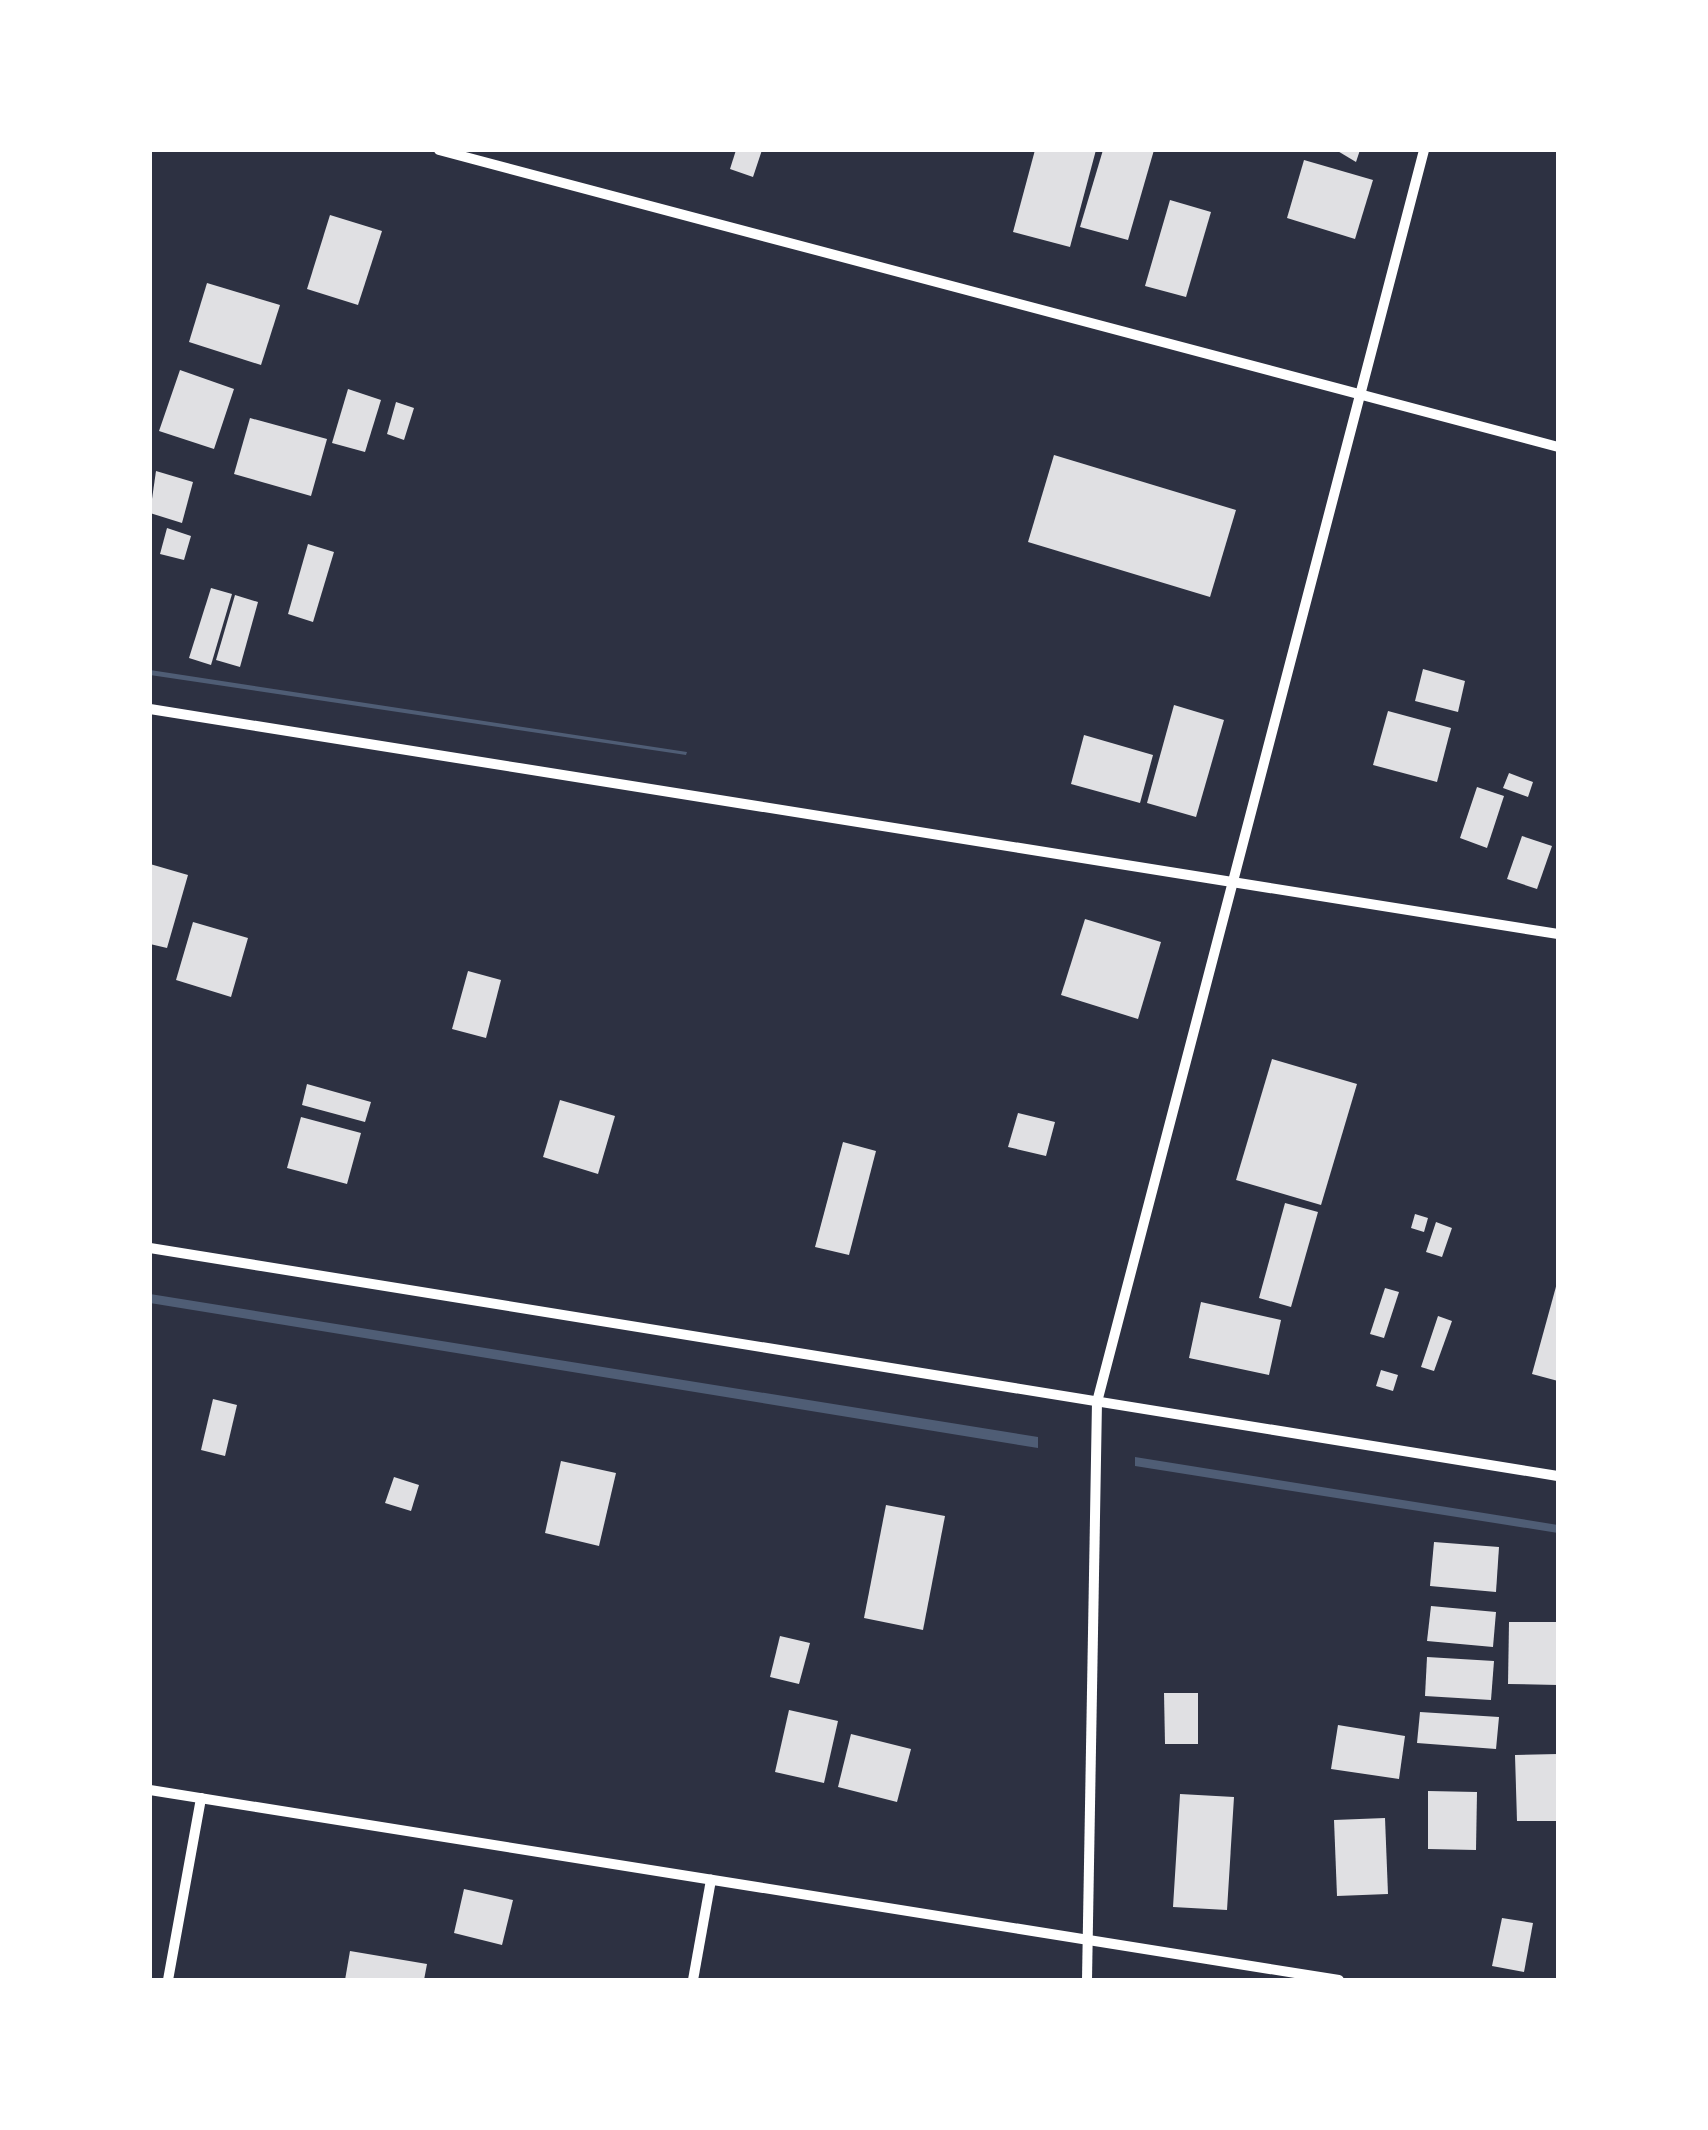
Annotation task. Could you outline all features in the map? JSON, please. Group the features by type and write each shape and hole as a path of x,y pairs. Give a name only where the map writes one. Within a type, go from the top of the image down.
{"street":[{"path":"439,150 1558,447"},
{"path":"1086,1980 1097,1402 1424,150"},
{"path":"150,709 1558,934"},
{"path":"150,1248 1558,1476"},
{"path":"150,1790 1339,1980"},
{"path":"168,1980 201,1798"},
{"path":"694,1980 711,1880"}],"water":[{"path":"150,670 687,752 686,755 150,675"},
{"path":"150,1294 1038,1437 1038,1448 150,1303"},
{"path":"1135,1457 1558,1525 1558,1533 1135,1466"}],"building":[{"path":"736,150 762,150 753,177 730,169"},
{"path":"1035,150 1096,150 1070,247 1013,232"},
{"path":"1103,150 1154,150 1128,240 1080,227"},
{"path":"1336,150 1360,150 1356,162"},
{"path":"1304,160 1373,180 1355,239 1287,218"},
{"path":"1170,200 1211,212 1186,297 1145,286"},
{"path":"330,215 382,231 358,305 307,289"},
{"path":"207,283 280,305 261,365 189,342"},
{"path":"180,370 234,389 214,449 159,431"},
{"path":"348,389 381,400 365,452 332,443"},
{"path":"396,402 414,408 404,440 387,434"},
{"path":"250,418 327,439 311,496 234,474"},
{"path":"1054,455 1236,510 1210,597 1028,542"},
{"path":"156,471 193,482 182,523 150,513"},
{"path":"167,528 191,536 184,560 160,554"},
{"path":"308,544 334,552 313,622 288,614"},
{"path":"211,588 232,594 211,665 189,658"},
{"path":"235,595 258,602 240,667 216,660"},
{"path":"1423,669 1465,681 1458,712 1415,701"},
{"path":"1174,705 1224,720 1196,817 1147,803"},
{"path":"1388,711 1451,728 1437,782 1373,765"},
{"path":"1084,735 1153,755 1140,803 1071,784"},
{"path":"1509,773 1533,782 1528,797 1503,788"},
{"path":"1477,787 1504,796 1487,848 1460,838"},
{"path":"1522,836 1552,846 1537,889 1507,879"},
{"path":"150,864 188,875 167,948 150,944"},
{"path":"1085,919 1161,942 1138,1019 1061,995"},
{"path":"193,922 248,938 231,997 176,980"},
{"path":"468,971 501,980 486,1038 452,1029"},
{"path":"1272,1059 1357,1084 1321,1205 1236,1180"},
{"path":"307,1084 371,1102 365,1122 302,1105"},
{"path":"560,1100 615,1116 598,1174 543,1157"},
{"path":"1018,1113 1055,1122 1046,1156 1008,1147"},
{"path":"301,1117 361,1133 347,1184 287,1168"},
{"path":"843,1142 876,1151 849,1255 815,1247"},
{"path":"1285,1203 1318,1212 1291,1307 1259,1298"},
{"path":"1415,1214 1428,1218 1424,1232 1411,1228"},
{"path":"1436,1222 1452,1228 1442,1257 1426,1252"},
{"path":"1558,1283 1558,1381 1532,1374"},
{"path":"1385,1288 1399,1292 1384,1338 1370,1334"},
{"path":"1201,1302 1281,1320 1269,1375 1189,1358"},
{"path":"1438,1316 1452,1321 1434,1371 1421,1367"},
{"path":"1381,1370 1398,1375 1393,1391 1376,1386"},
{"path":"213,1399 237,1405 225,1456 201,1450"},
{"path":"561,1461 616,1473 599,1546 545,1533"},
{"path":"394,1477 419,1485 411,1511 385,1503"},
{"path":"886,1505 945,1516 923,1630 864,1618"},
{"path":"1434,1542 1499,1547 1496,1592 1430,1586"},
{"path":"1431,1606 1496,1612 1493,1647 1427,1641"},
{"path":"1509,1622 1558,1622 1558,1685 1508,1684"},
{"path":"780,1636 810,1643 799,1684 770,1677"},
{"path":"1427,1657 1494,1661 1491,1700 1425,1696"},
{"path":"1164,1693 1198,1693 1198,1744 1165,1744"},
{"path":"789,1710 838,1721 824,1783 775,1772"},
{"path":"1420,1712 1499,1717 1496,1749 1417,1743"},
{"path":"1338,1725 1405,1736 1399,1779 1331,1769"},
{"path":"851,1734 911,1749 897,1802 838,1787"},
{"path":"1558,1754 1558,1821 1517,1821 1515,1755"},
{"path":"1428,1791 1477,1792 1476,1850 1428,1849"},
{"path":"1180,1794 1234,1797 1227,1910 1173,1907"},
{"path":"1385,1818 1388,1894 1337,1896 1334,1820"},
{"path":"464,1889 513,1900 502,1945 454,1933"},
{"path":"1502,1918 1533,1923 1524,1972 1492,1966"},
{"path":"350,1951 427,1964 424,1980 345,1980"}]}
